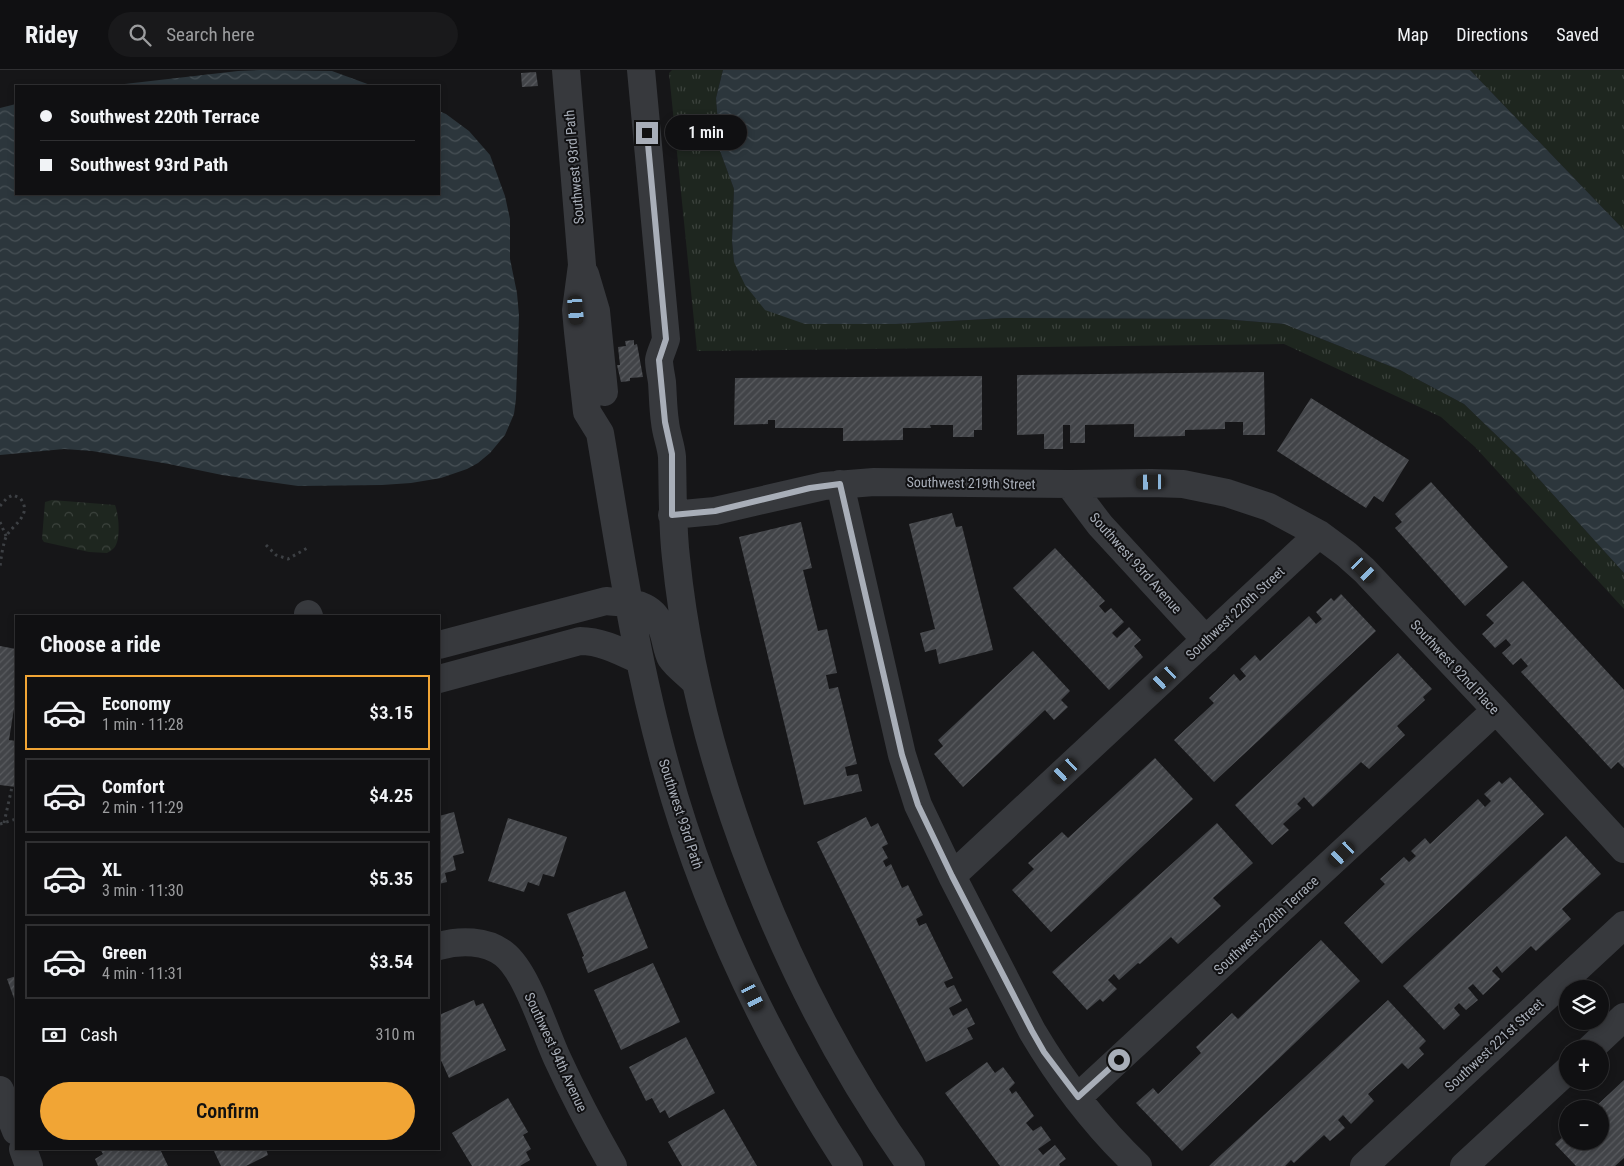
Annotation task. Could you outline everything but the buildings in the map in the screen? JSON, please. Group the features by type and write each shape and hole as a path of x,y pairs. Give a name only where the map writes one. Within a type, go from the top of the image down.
{"street":[{"name":"Southwest 93rd Path","path":"566,70 582,265 576,310 587,412 600,433 639,660 666,768 696,861 714,908 753,997 798,1084 849,1166"},
{"path":"641,70 666,339 676,358 681,426 672,454 672,515 682,608 696,683 714,752 745,847 782,937 825,1026 874,1111 911,1166"},
{"name":"Southwest 219th Street","path":"672,515 715,511 810,488 874,482 1069,484 1151,482 1183,484 1227,493 1269,507"},
{"path":"840,484 902,755 918,805 952,876 1044,1052 1111,1138 1138,1166"},
{"name":"Southwest 93rd Avenue","path":"1069,484 1100,525 1206,640"},
{"name":"Southwest 92nd Place","path":"1269,507 1320,534 1364,570 1624,849"},
{"name":"Southwest 220th Street","path":"952,876 1320,534"},
{"path":"440,645 606,601 630,604 647,608 655,615 660,622 671,657 696,683"},
{"path":"440,679 580,641 598,643 614,648 639,660"},
{"name":"Southwest 220th Terrace","path":"1078,1097 1496,710"},
{"name":"Southwest 221st Street","path":"1364,1166 1624,924"},
{"name":"Southwest 94th Avenue","path":"440,946 463,941 490,946 503,953 518,970 556,1057 613,1166"},
{"path":"1600,1040 1624,1017"},
{"path":"1464,1166 1559,1078"},
{"path":"23,1150 29,1166"}],"path":[{"path":"0,506 7,498 13,495 20,498 24,503 22,518 6,536 1,553 0,567"},
{"path":"0,522 6,536"},
{"path":"266,545 276,555 288,559 309,547"},
{"path":"2,823 12,787"},
{"path":"2,823 15,819"}],"green space":[{"path":"672,70 723,70 716,98 720,151 734,189 732,241 734,262 805,324 896,324 1005,318 1222,319 1284,324 1400,370 1464,404 1520,458 1624,573 1624,609 1475,447 1441,417 1284,344 697,351 669,73"},
{"path":"1470,70 1624,70 1624,230"},
{"path":"52,500 115,505 119,527 118,539 114,548 107,553 89,552 44,542 42,539 45,502"}],"water":[{"path":"723,70 1470,70 1624,230 1624,573 1520,458 1464,404 1400,370 1284,324 1222,319 1005,318 896,324 805,324 765,310 745,285 734,262 732,241 734,189 720,151 716,98"},
{"path":"238,71 332,71 370,85 116,85"},
{"path":"15,104 15,195 440,195 440,111 446,114 469,131 490,155 505,196 510,219 510,259 517,293 519,316 516,399 514,414 505,435 490,453 467,469 441,478 382,485 298,486 222,475 92,451 64,449 0,455 0,108"}],"route":[{"path":"647,133 666,339 659,360 665,422 672,454 672,515 715,511 810,488 840,484 902,755 918,805 944,860 1032,1031 1044,1052 1078,1097 1119,1060"}]}
